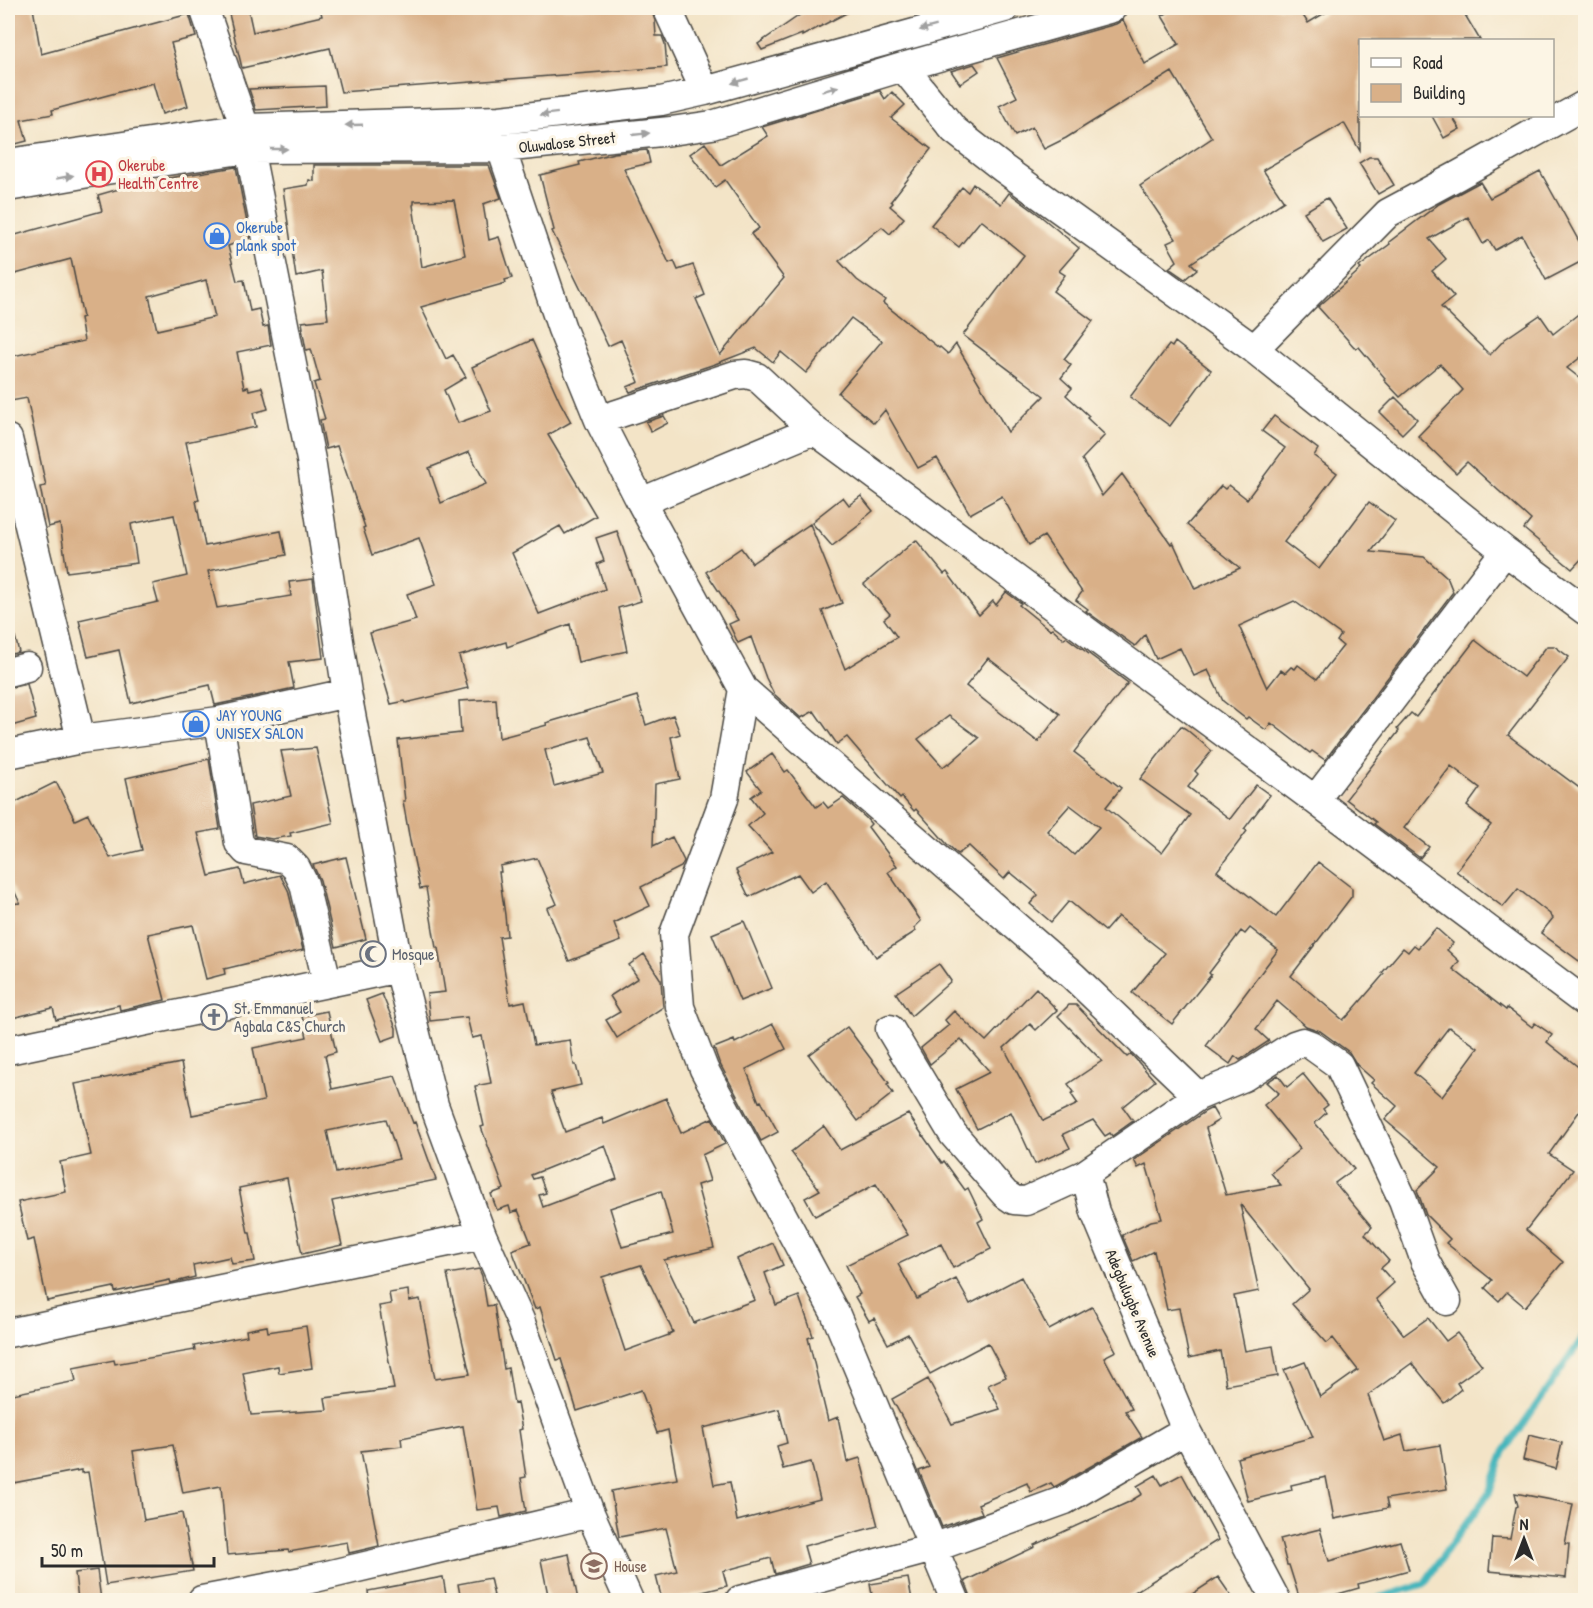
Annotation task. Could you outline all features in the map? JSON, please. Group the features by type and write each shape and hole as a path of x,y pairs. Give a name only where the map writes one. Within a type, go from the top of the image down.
{"street":[{"path":"204,8 247,139 311,460 347,693 399,968 434,1105 482,1235 520,1320 590,1513 629,1600"},
{"path":"667,8 705,91"},
{"name":"Oluwalose Street","path":"8,163 247,139 500,120 661,101 705,91 1005,8"},
{"name":"Oluwalose Street","path":"8,187 106,170 247,139 501,148 712,125 903,67 1112,8"},
{"path":"903,67 954,130 1004,169 1254,349 1505,551 1586,611"},
{"path":"1254,349 1388,213 1586,104"},
{"path":"501,148 562,329 599,420 742,689 1072,976 1198,1096"},
{"path":"599,420 735,375 746,374 757,377 814,430 1315,800 1586,1004"},
{"path":"641,502 814,430"},
{"path":"8,440 81,739"},
{"path":"1315,800 1505,551"},
{"path":"742,689 723,799 674,934 680,1007 704,1069 836,1315 956,1600"},
{"path":"8,754 81,739 219,721 347,693"},
{"path":"219,721 239,843 246,851 287,859 296,868 304,884 327,982"},
{"path":"8,1050 399,968"},
{"path":"890,1029 953,1134 1005,1194 1014,1200 1026,1201 1085,1174 1198,1096 1244,1077 1294,1045 1303,1042 1311,1045 1339,1065 1403,1200 1425,1261 1447,1300"},
{"name":"Adegbulugbe Avenue","path":"1085,1174 1095,1212 1186,1430 1276,1600"},
{"path":"8,1333 482,1235"},
{"path":"740,1600 933,1548 1065,1500 1186,1430"},
{"path":"202,1600 304,1591 590,1513"}],"building":[{"path":"8,8 33,8 41,54 189,14 196,37 171,43 188,106 162,114 153,83 52,110 53,114 21,120 27,141 8,146"},
{"path":"320,8 448,8 449,14 545,8 651,8 656,36 662,36 665,44 667,67 341,92 330,48 242,68 229,14 248,9 253,32 322,16"},
{"path":"810,8 856,8 802,36 802,34 762,50 758,44"},
{"path":"1175,8 1298,8 1308,23 1333,8 1461,8 1479,39 1359,39 1360,151 1344,123 1263,170 1284,201 1191,263 1197,269 1185,279 1169,268 1177,261 1167,243 1176,239 1140,186 1212,138 1172,72 1066,138 1044,149 1032,127 1015,136 999,106 1017,97 997,58 1116,24 1123,20 1145,64 1179,44 1162,16"},
{"path":"974,64 979,71 960,84 951,71"},
{"path":"325,86 326,106 256,110 249,89"},
{"path":"880,91 885,99 892,92 905,105 891,118 931,149 891,201 893,203 890,206 904,218 890,234 882,227 839,261 857,280 885,300 883,303 939,348 948,354 956,344 1008,432 1044,396 963,335 1024,255 981,220 959,247 931,225 962,187 968,192 973,184 1001,204 1009,193 1079,248 1059,271 1065,275 1053,291 1093,321 1064,359 1071,365 1061,378 1072,388 1066,395 1089,416 1087,418 1105,435 1082,459 1102,496 1122,474 1171,544 1173,542 1195,589 1240,568 1187,525 1221,486 1225,489 1229,485 1247,499 1285,448 1262,431 1274,416 1318,449 1314,456 1337,473 1284,542 1319,569 1369,502 1395,521 1371,552 1424,557 1447,577 1453,592 1325,760 1312,751 1310,753 1271,723 1266,730 1248,717 1246,719 1223,701 1208,670 1194,676 1180,648 1156,659 1145,635 1135,646 1086,611 1088,609 1076,600 1082,592 1044,536 1029,545 1002,496 970,514 937,458 918,468 885,410 874,423 838,393 882,341 851,318 806,373 781,352 773,362 756,348 630,392 627,387 639,382 621,340 608,346 552,231 554,230 540,175 580,165 579,162 614,153 647,150 650,163 624,169 669,263 674,261 678,270 693,265 705,295 696,299 720,355 784,278 751,234 759,228 725,180 715,187 690,154 705,143 721,165 768,136 762,127","holes":["1294,601 1341,635 1337,641 1343,646 1317,679 1298,665 1295,669 1291,667 1285,673 1281,670 1267,688 1239,626"]},
{"path":"1433,117 1453,117 1460,129 1444,138"},
{"path":"1369,157 1377,157 1394,185 1378,194 1359,163"},
{"path":"314,165 489,165 501,198 483,204 489,240 499,237 512,278 505,280 506,283 421,307 446,359 453,355 466,377 444,390 458,423 491,411 472,367 532,340 571,422 548,435 596,516 565,534 560,526 512,553 539,614 605,589 597,564 604,561 596,538 617,531 641,601 618,608 627,651 578,662 570,624 507,647 506,642 459,656 468,688 406,703 405,701 391,704 370,633 416,620 407,594 436,584 419,538 372,555 363,528 365,527 337,446 326,449 320,420 325,419 314,383 320,381 311,349 306,350 302,328 302,322 328,319 322,271 296,277 283,189 308,185 309,180 314,181","holes":["454,200 465,255 422,267 414,201","469,452 486,484 441,503 429,468"]},
{"path":"236,167 250,238 228,246 237,281 244,280 250,311 259,309 263,327 268,326 271,345 237,352 244,388 248,387 249,390 262,387 268,409 253,413 256,427 186,442 199,500 196,501 205,546 281,531 286,555 208,571 217,608 291,596 289,582 313,579 323,658 289,662 294,688 215,705 210,685 131,703 119,650 88,657 79,620 158,602 153,584 187,576 174,515 131,524 137,563 67,572 60,524 48,527 40,487 46,486 27,398 11,401 8,387 8,357 84,341 80,318 83,317 71,259 8,276 8,237 102,211 98,195 119,189 119,187","holes":["206,280 215,317 157,330 149,296"]},
{"path":"1540,171 1586,254 1586,259 1546,280 1522,235 1495,250 1489,240 1483,244 1468,217 1429,239 1446,259 1432,271 1454,297 1441,307 1490,355 1505,339 1540,315 1553,334 1586,308 1586,353 1567,368 1586,383 1586,554 1572,569 1524,529 1531,520 1467,462 1456,473 1418,436 1463,390 1440,364 1400,397 1359,347 1356,349 1318,307 1361,269 1359,267 1439,204 1480,182 1490,198"},
{"path":"1327,198 1347,229 1323,242 1304,212"},
{"path":"1175,342 1211,370 1170,426 1130,397 1169,345 1172,347"},
{"path":"1395,397 1417,419 1402,434 1380,412"},
{"path":"664,416 668,423 651,432 646,422"},
{"path":"861,496 873,511 861,521 862,523 832,546 812,523 843,497 849,505"},
{"path":"810,524 842,603 822,611 845,669 897,637 884,619 890,614 864,584 916,540 944,574 947,572 979,615 993,601 996,605 1006,592 1050,630 1052,628 1064,639 1066,637 1128,683 1074,752 1121,788 1106,807 1162,853 1190,815 1140,779 1181,726 1212,751 1195,771 1198,774 1188,787 1230,819 1256,785 1270,795 1244,829 1247,831 1217,871 1276,917 1318,862 1352,888 1352,896 1291,976 1343,1020 1384,974 1382,973 1403,948 1408,952 1414,945 1418,948 1436,928 1453,943 1447,950 1459,961 1453,969 1506,1010 1507,1008 1532,1027 1535,1023 1552,1035 1547,1042 1586,1073 1586,1102 1549,1154 1573,1170 1526,1230 1563,1262 1525,1307 1507,1292 1499,1301 1485,1288 1492,1280 1446,1243 1450,1239 1426,1215 1417,1190 1440,1167 1385,1120 1397,1106 1371,1083 1374,1080 1357,1065 1349,1052 1320,1031 1306,1026 1277,1001 1256,1029 1269,1041 1240,1060 1235,1056 1230,1064 1206,1046 1278,950 1250,928 1245,934 1241,931 1209,973 1211,975 1172,1024 1132,993 1165,953 1118,916 1105,931 1069,901 1051,922 1030,904 1038,895 1010,872 1004,879 969,846 958,854 916,809 914,811 902,797 900,799 847,737 837,744 814,711 801,718 774,694 751,637 738,643 729,624 738,620 706,572 741,548 752,563","holes":["988,658 1060,714 1038,742 966,686","949,716 979,738 943,767 918,739","1070,805 1099,827 1074,855 1047,831","1449,1027 1478,1048 1442,1097 1414,1073"]},
{"path":"14,633 19,652 8,655 8,634"},
{"path":"1475,640 1523,677 1547,646 1554,646 1569,657 1508,735 1586,793 1586,966 1541,933 1553,918 1518,889 1503,907 1456,871 1491,825 1467,806 1480,788 1451,766 1404,828 1429,847 1420,858 1374,824 1376,822 1346,799 1399,731 1397,729 1411,713 1416,717"},
{"path":"27,684 36,719 8,727 8,688"},
{"path":"637,696 646,725 673,715 680,734 671,737 680,779 655,784 653,846 672,837 684,861 681,867 641,887 650,906 614,923 621,941 569,961 547,908 557,904 537,858 500,866 507,936 499,937 510,1004 525,1001 534,1045 570,1040 574,1065 576,1065 581,1085 551,1092 565,1132 602,1118 604,1124 666,1098 681,1133 712,1118 725,1144 702,1155 710,1181 697,1185 714,1248 664,1260 694,1323 755,1300 737,1259 773,1243 783,1265 765,1273 776,1305 799,1296 813,1336 808,1338 828,1421 838,1417 847,1462 860,1458 878,1526 804,1546 809,1564 775,1574 771,1558 723,1571 727,1586 670,1600 662,1600 656,1576 677,1571 666,1528 619,1537 611,1491 677,1479 668,1430 657,1433 641,1390 577,1411 561,1359 557,1360 540,1307 535,1309 512,1250 531,1243 518,1210 511,1213 509,1206 497,1210 491,1194 504,1189 481,1127 484,1126 475,1086 491,1083 482,1036 472,1038 467,1017 430,1021 427,994 445,992 426,888 420,889 410,841 403,801 405,801 398,740 461,733 459,701 496,699 499,738 547,725 546,723","holes":["590,737 603,773 554,786 545,750","605,1145 617,1179 543,1207 539,1195 546,1193 540,1177 533,1179 531,1175","661,1191 673,1234 622,1247 610,1208","641,1265 673,1332 625,1351 602,1277","779,1409 787,1443 777,1446 783,1469 811,1462 820,1499 737,1521 730,1482 714,1485 703,1428"]},
{"path":"316,748 333,823 290,833 291,836 272,839 255,836 250,805 291,796 281,751"},
{"path":"772,754 785,772 788,770 816,807 823,802 828,808 843,798 871,824 868,827 897,866 888,872 921,921 914,928 916,931 876,957 826,881 811,892 798,874 749,897 736,870 772,852 748,826 763,813 751,797 761,790 747,772"},
{"path":"209,759 220,829 198,833 209,876 240,869 244,884 280,875 288,890 303,950 224,969 225,974 206,979 193,925 148,934 165,1000 120,1010 119,1005 56,1020 53,1008 8,1019 8,904 20,903 8,878 8,806 56,782 75,820 88,814 110,858 142,850 126,778"},
{"path":"346,857 366,939 336,947 320,880 313,865"},
{"path":"744,921 772,988 740,1001 712,934"},
{"path":"644,954 661,980 663,1007 617,1038 606,1020 620,1012 610,996 638,978 629,965"},
{"path":"939,964 951,981 911,1016 896,993"},
{"path":"1036,988 1057,1010 1036,1030 1030,1024 1004,1048 1043,1121 1078,1104 1068,1084 1102,1061 1058,1016 1069,1005 1076,1005 1127,1057 1131,1054 1155,1081 1123,1107 1133,1121 1112,1136 1110,1133 1105,1136 1093,1120 1063,1134 1070,1148 1035,1164 1011,1112 977,1129 956,1089 990,1072 961,1039 930,1064 921,1048 949,1025 945,1020 954,1011 986,1041"},
{"path":"382,994 396,1028 396,1036 382,1041 366,1000"},
{"path":"327,1011 336,1052 325,1055 332,1089 395,1076 436,1180 332,1201 342,1245 302,1254 287,1178 239,1188 255,1261 232,1264 230,1257 193,1265 195,1277 171,1283 170,1280 115,1292 114,1287 47,1301 34,1239 27,1241 18,1202 66,1192 60,1162 91,1155 75,1084 181,1063 192,1115 264,1101 253,1048 307,1037 302,1016","holes":["386,1119 399,1159 336,1173 327,1131"]},
{"path":"773,1024 786,1049 746,1069 759,1102 761,1101 778,1132 761,1141 719,1062 714,1048 734,1040 735,1043"},
{"path":"847,1027 889,1083 887,1084 893,1093 858,1121 809,1055"},
{"path":"1303,1074 1328,1105 1323,1109 1326,1113 1315,1123 1354,1169 1335,1183 1372,1227 1365,1234 1389,1261 1381,1268 1394,1283 1376,1299 1404,1335 1428,1318 1446,1341 1457,1333 1482,1365 1457,1383 1461,1389 1444,1403 1412,1363 1368,1395 1384,1441 1402,1435 1406,1451 1440,1445 1447,1489 1386,1499 1388,1508 1334,1519 1326,1477 1291,1485 1292,1490 1248,1501 1237,1458 1313,1437 1284,1370 1305,1362 1320,1397 1358,1370 1333,1338 1327,1343 1292,1304 1309,1289 1240,1204 1259,1291 1234,1296 1245,1351 1273,1346 1278,1376 1226,1385 1220,1351 1189,1358 1179,1308 1167,1310 1154,1251 1133,1261 1122,1235 1151,1221 1162,1219 1146,1164 1138,1168 1134,1160 1212,1108 1219,1120 1206,1128 1226,1195 1281,1185 1271,1173 1300,1149 1264,1105 1279,1093 1267,1082 1278,1075 1287,1087"},
{"path":"908,1114 942,1163 944,1161 965,1190 968,1188 983,1219 978,1222 991,1249 953,1268 941,1244 898,1264 917,1299 956,1279 970,1304 1021,1277 1049,1330 1092,1307 1116,1351 1104,1357 1132,1409 1125,1411 1142,1437 1054,1487 1051,1483 1031,1492 1027,1483 978,1504 982,1513 942,1527 919,1471 929,1467 892,1399 928,1379 952,1424 1000,1409 988,1385 1006,1377 988,1343 930,1374 908,1334 888,1344 874,1318 869,1321 855,1297 860,1294 846,1265 908,1235 876,1184 815,1216 805,1198 820,1190 791,1152 824,1126 840,1150"},
{"path":"479,1269 487,1306 494,1305 504,1369 508,1368 514,1404 517,1403 522,1429 519,1430 526,1477 521,1478 526,1511 501,1517 499,1507 477,1510 463,1426 401,1438 402,1446 361,1451 379,1546 349,1553 347,1542 289,1552 288,1550 227,1555 221,1486 183,1493 173,1445 133,1451 144,1520 182,1513 193,1571 106,1585 88,1472 81,1473 81,1470 8,1484 8,1395 76,1381 73,1368 114,1360 115,1364 195,1350 194,1346 247,1336 246,1330 267,1326 268,1332 306,1326 312,1368 279,1373 278,1366 243,1373 251,1415 327,1410 325,1398 394,1389 379,1306 391,1304 389,1293 408,1290 409,1301 420,1299 435,1379 470,1374 447,1274"},
{"path":"1529,1435 1562,1443 1556,1469 1523,1460"},
{"path":"1182,1474 1218,1540 1122,1600 971,1600 965,1581 1035,1547 1034,1545 1129,1502 1142,1494 1137,1486 1156,1475 1162,1485"},
{"path":"1515,1493 1573,1504 1565,1544 1569,1544 1566,1578 1489,1571 1492,1538 1510,1539 1518,1506"},
{"path":"1320,1529 1329,1561 1400,1541 1409,1570 1358,1584 1359,1588 1317,1600 1300,1600 1280,1539"},
{"path":"569,1554 578,1600 549,1600 541,1560"},
{"path":"97,1570 101,1600 78,1600 75,1573"},
{"path":"443,1577 446,1595 415,1600 369,1600 368,1591"},
{"path":"1218,1577 1234,1600 1183,1600"},
{"path":"490,1578 494,1596 461,1600 458,1584"},
{"path":"908,1578 912,1600 873,1600 870,1584"}],"waterway":[{"path":"1372,1600 1424,1584 1489,1493 1504,1452 1586,1333"}],"place":[{"name":"Okerube Health Centre","path":"99,174"},
{"name":"Okerube plank spot","path":"217,236"},
{"name":"JAY YOUNG UNISEX SALON","path":"196,724"},
{"name":"Mosque","path":"373,954"},
{"name":"St. Emmanuel Agbala C&S Church","path":"214,1017"},
{"name":"House","path":"594,1566"}]}
